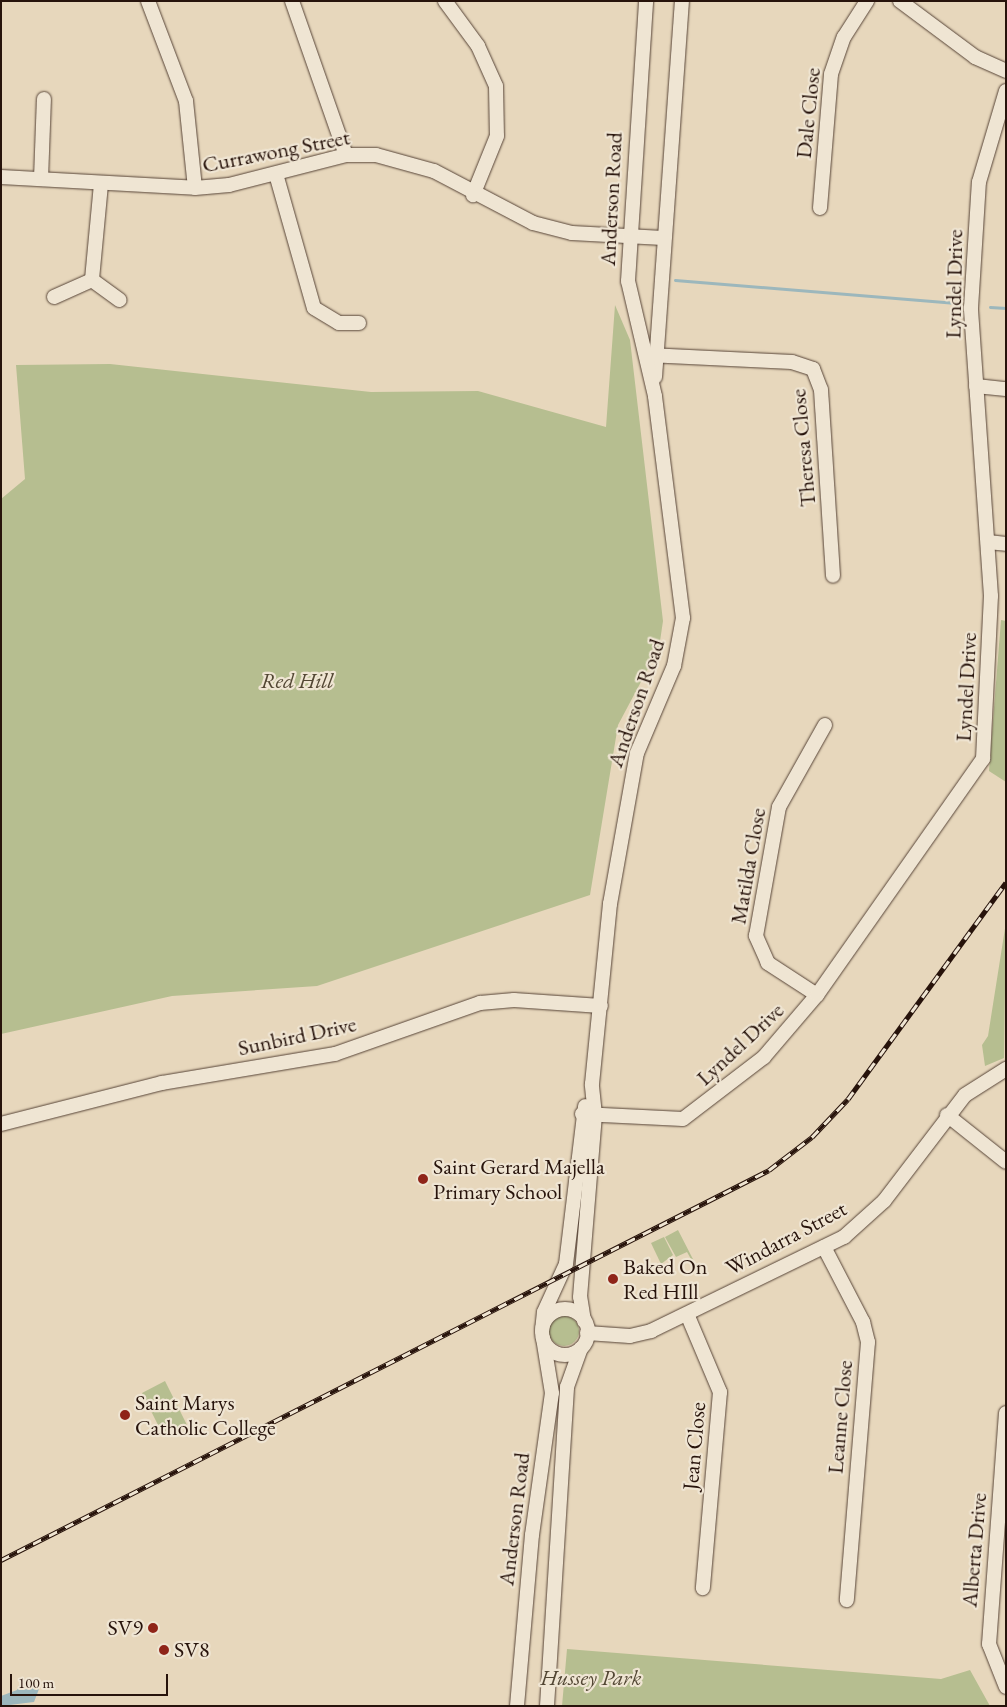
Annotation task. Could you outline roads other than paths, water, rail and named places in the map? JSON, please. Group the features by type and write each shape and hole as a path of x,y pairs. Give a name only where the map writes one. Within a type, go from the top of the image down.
{"street":[{"path":"148,1 186,102 195,188"},
{"path":"292,1 346,155"},
{"path":"445,1 478,46 496,86 497,136 473,195"},
{"name":"Anderson Road","path":"646,1 629,236 629,297 650,354"},
{"name":"Anderson Road","path":"518,1706 532,1535 552,1393 543,1334 544,1312 566,1264 592,1084 610,904 635,762 674,666 682,626 650,354 663,238 682,1"},
{"name":"Dale Close","path":"820,208 831,74 844,37 868,1"},
{"path":"900,1 976,57 1006,70"},
{"name":"Lyndel Drive","path":"588,1115 671,1121 698,1111 764,1057 817,995 982,759 991,641 988,542 971,308 979,182 1006,91"},
{"path":"41,179 44,99"},
{"name":"Currawong Street","path":"1,177 195,188 276,174 346,155 404,160 473,195 552,228 663,238"},
{"path":"276,174 314,308 332,321 359,323"},
{"path":"92,280 101,184"},
{"path":"54,297 92,280"},
{"path":"92,280 120,300"},
{"name":"Theresa Close","path":"650,354 802,363 816,373 834,576"},
{"path":"976,386 1006,389"},
{"path":"988,542 1006,544"},
{"name":"Matilda Close","path":"817,995 768,963 756,936 779,807 825,726"},
{"name":"Sunbird Drive","path":"1,1124 162,1083 335,1054 480,1002 514,1000 601,1006"},
{"name":"Windarra Street","path":"586,1327 638,1335 687,1314 824,1247 859,1226 884,1202 947,1115 975,1085 1006,1069"},
{"name":"Anderson Road","path":"586,1327 580,1297 588,1115"},
{"path":"947,1115 1006,1162"},
{"name":"Leanne Close","path":"824,1247 863,1322 868,1342 847,1600"},
{"path":"559,1310 573,1311 586,1327 581,1348 559,1354 543,1334 547,1318 559,1310"},
{"name":"Jean Close","path":"687,1314 720,1392 703,1588"},
{"name":"Anderson Road","path":"547,1706 567,1388 581,1348"},
{"name":"Alberta Drive","path":"1006,1413 989,1638 991,1659 1006,1687"}],"water":[{"path":"31,1680 39,1689 34,1702 1,1706 1,1696 17,1690 22,1681"}],"waterway":[{"path":"675,280 953,303"},
{"path":"990,307 1006,308"}],"railway":[{"path":"1,1560 769,1170 812,1137 848,1099 1006,882"}],"place":[{"name":"Saint Gerard Majella Primary School","path":"423,1179"},
{"name":"Baked On Red HIll","path":"613,1279"},
{"name":"Saint Marys Catholic College","path":"125,1415"},
{"name":"SV9","path":"153,1628"},
{"name":"SV8","path":"164,1650"}],"park label":[{"name":"Red Hill","path":"297,681"},
{"name":"Hussey Park","path":"591,1678"}]}
